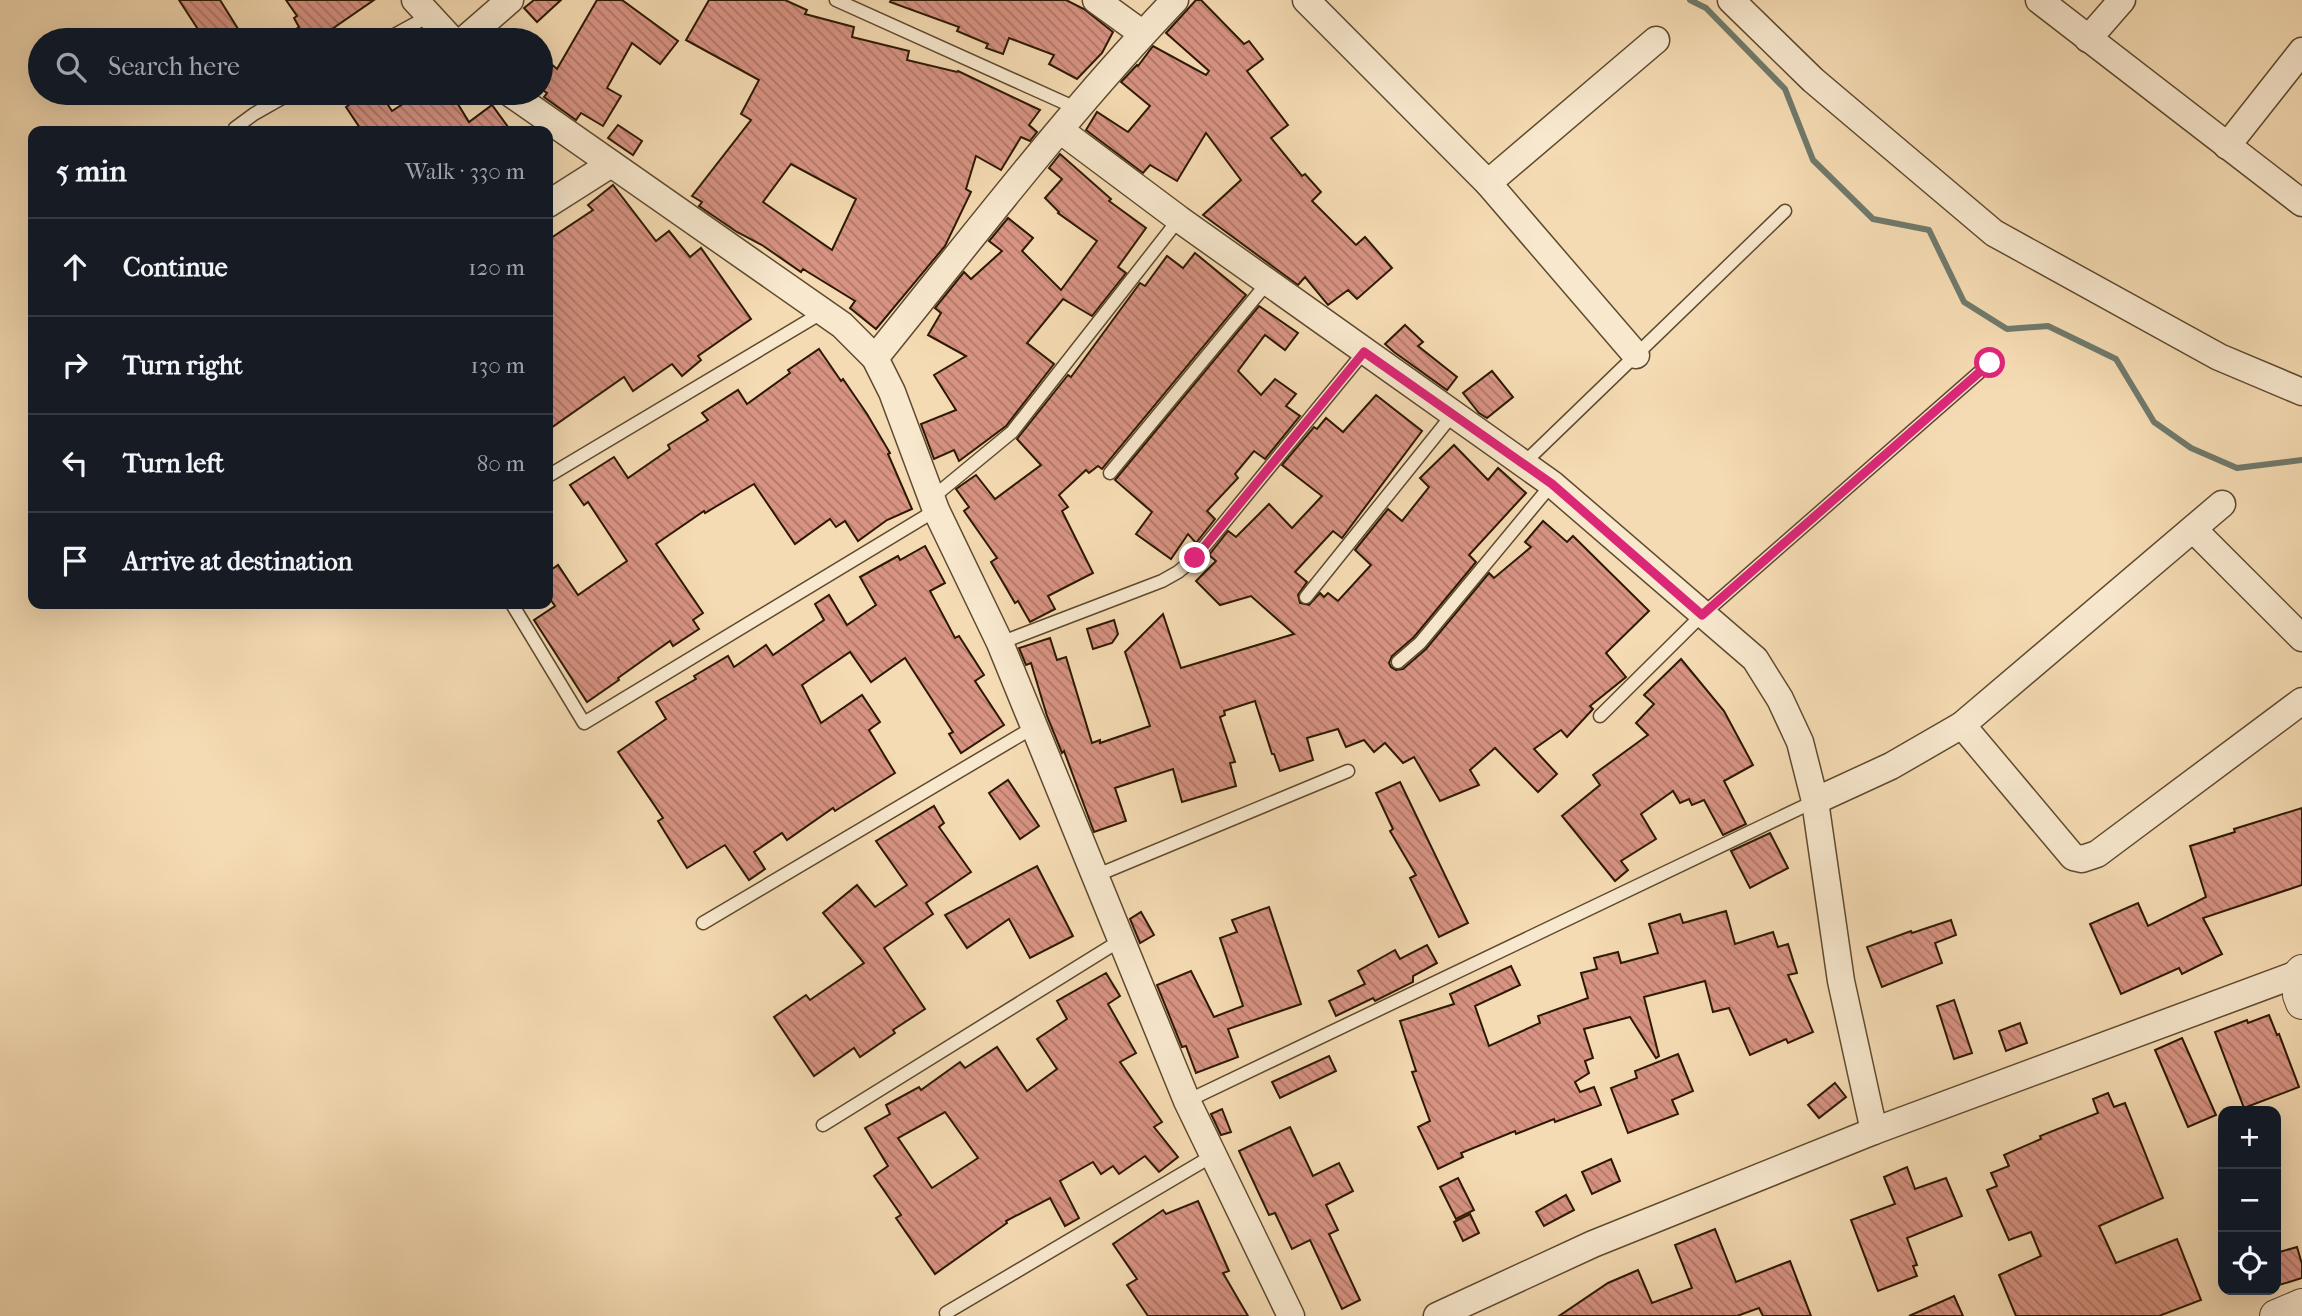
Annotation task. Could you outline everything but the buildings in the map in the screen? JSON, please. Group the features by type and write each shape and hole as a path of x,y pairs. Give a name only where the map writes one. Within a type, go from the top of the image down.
{"street":[{"path":"478,28 510,0"},
{"path":"1096,0 1143,34"},
{"path":"875,358 1060,130 1175,0"},
{"path":"1307,0 1488,183 1636,355"},
{"path":"1731,0 1813,80 1994,233 2219,357 2302,392"},
{"path":"2039,0 2302,203"},
{"path":"2088,38 2122,0"},
{"path":"422,8 441,28"},
{"path":"1488,183 1656,40"},
{"path":"2227,146 2302,51"},
{"path":"527,105 842,325 875,358 892,392 934,504 1000,643 1187,1101 1291,1316"},
{"path":"1060,130 1179,219 1552,484 1755,659 1780,699 1800,742 1815,801 1841,981 1874,1131"},
{"path":"553,201 611,164"},
{"path":"1815,801 1891,766 1962,724 2222,504"},
{"path":"2193,529 2302,638"},
{"path":"1962,724 2073,857 2082,859 2097,854 2302,701"},
{"path":"1437,1316 1593,1244 1874,1131 2301,982"},
{"path":"2277,1316 2302,1305"}],"lane":[{"path":"836,0 1079,109"},
{"path":"399,28 422,8"},
{"path":"238,126 270,105"},
{"path":"1523,464 1785,211"},
{"path":"515,609 584,723 934,504 1012,432 1179,219"},
{"path":"1110,473 1268,282"},
{"path":"553,474 822,312"},
{"path":"1000,643 1162,581 1178,572 1195,558 1364,352"},
{"path":"1600,716 1702,615 1990,363"},
{"path":"1306,597 1453,414"},
{"path":"1398,662 1420,643 1552,484"},
{"path":"704,923 1034,727"},
{"path":"1095,876 1348,771"},
{"path":"1187,1101 1815,801"},
{"path":"823,1125 1121,940"},
{"path":"946,1313 1212,1156"}],"waterway":[{"path":"1690,0 1706,8 1785,89 1813,160 1873,219 1929,230 1964,302 2007,329 2048,326 2116,359 2154,422 2191,448 2237,468 2302,460"}],"route":[{"path":"1195,558 1364,352 1552,484 1702,615 1990,363"}]}
